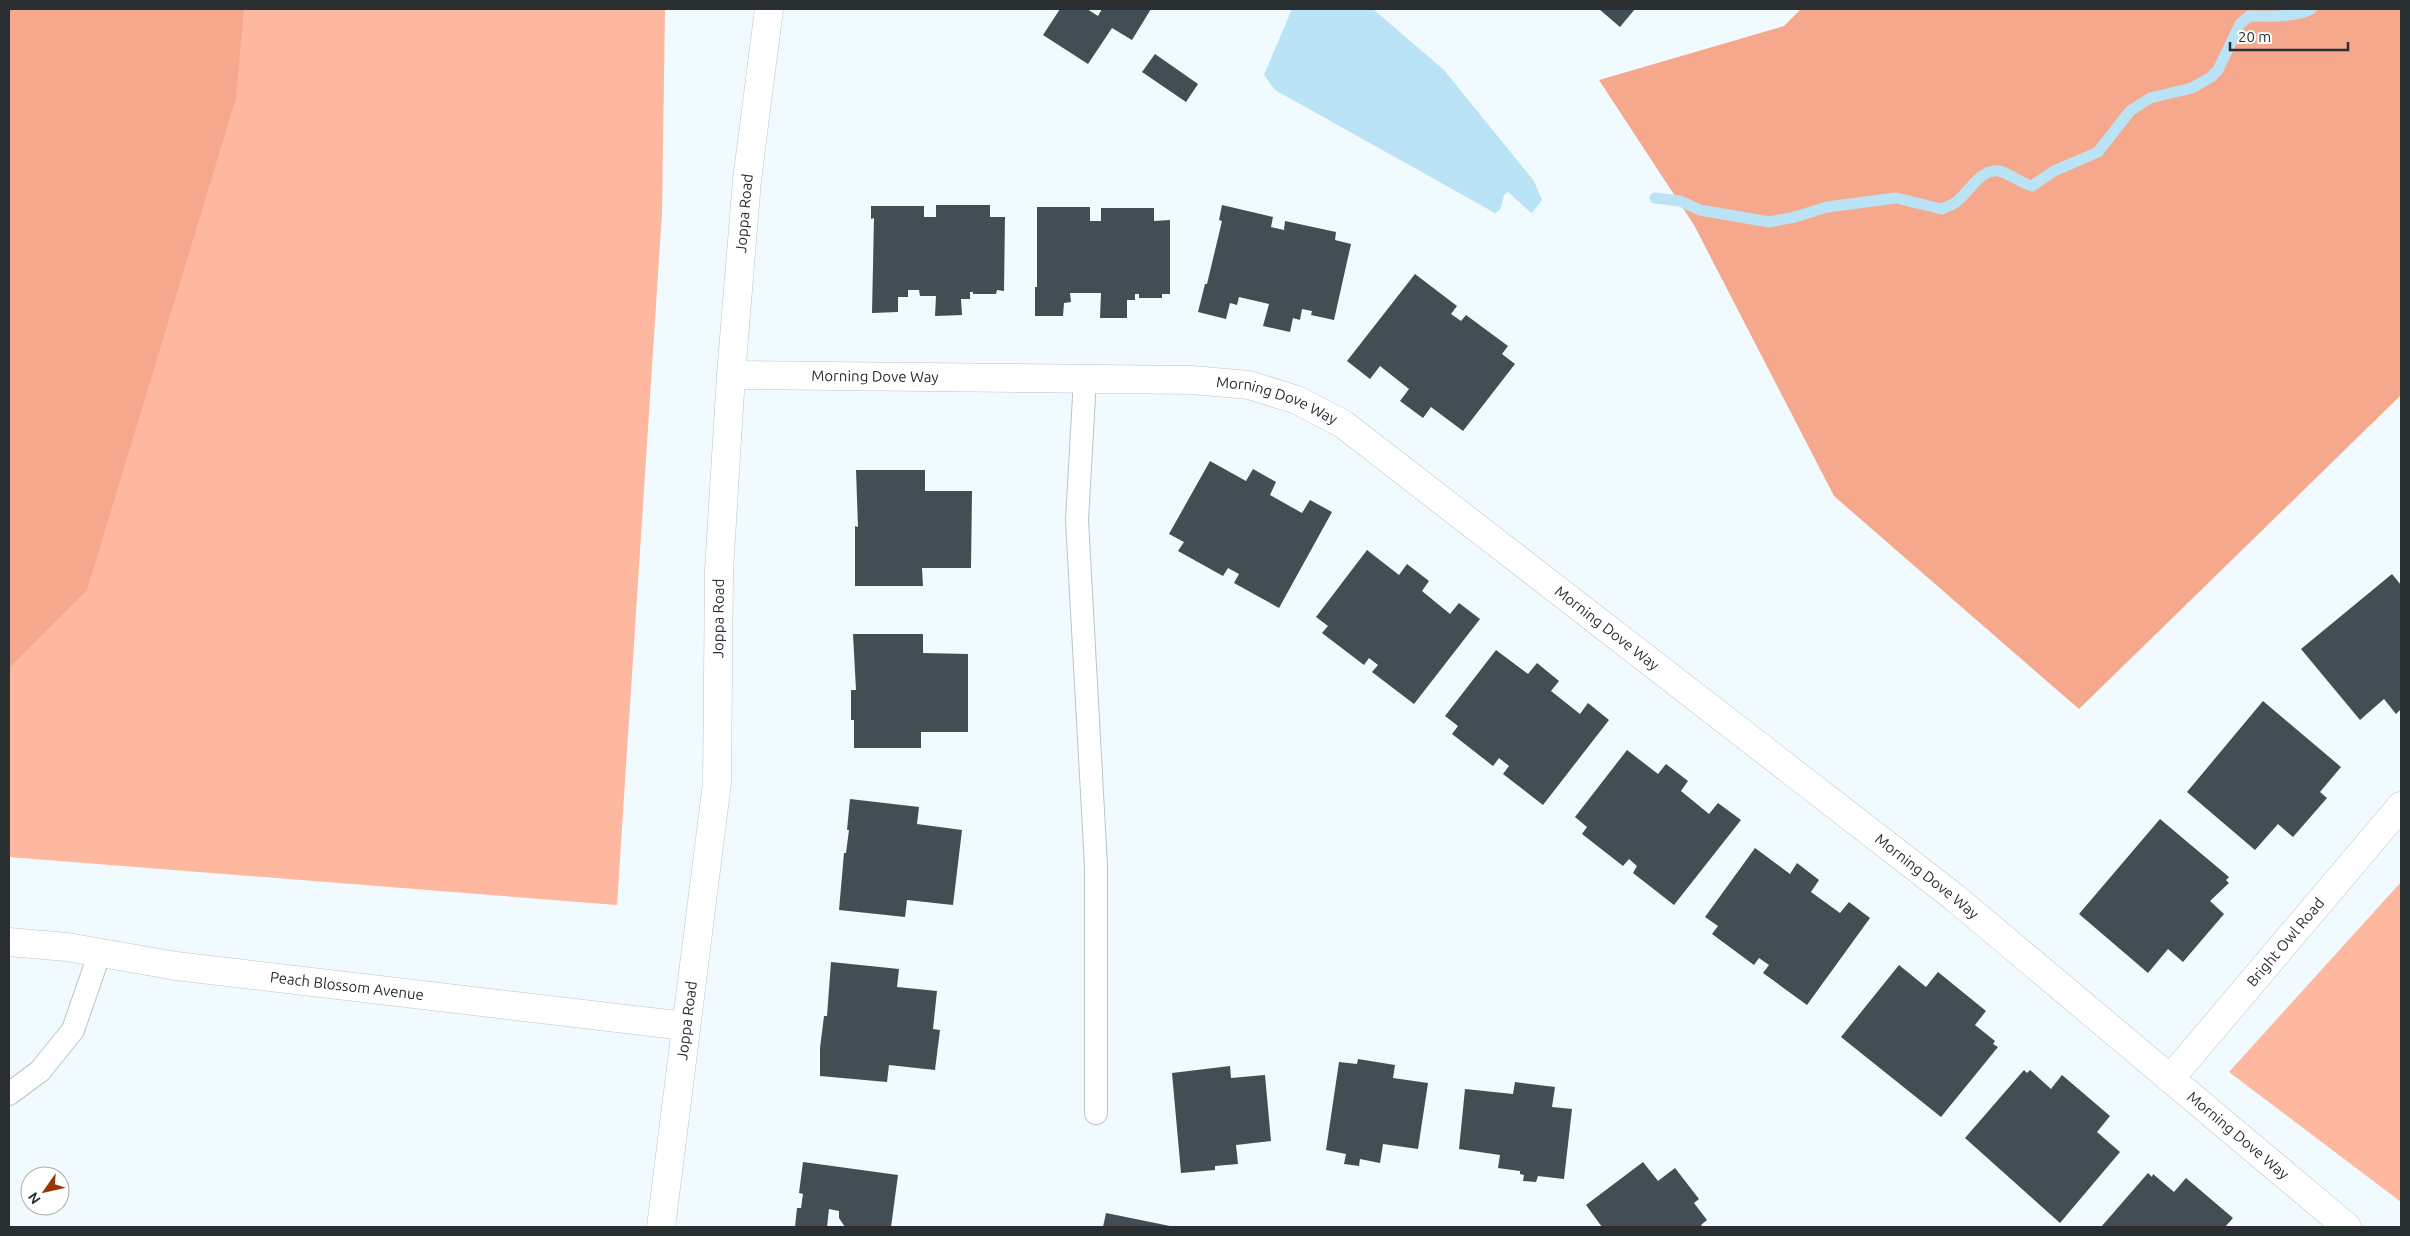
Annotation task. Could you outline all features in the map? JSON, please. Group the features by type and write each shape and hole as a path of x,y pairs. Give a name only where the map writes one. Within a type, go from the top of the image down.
{"street":[{"name":"Joppa Road","path":"661,1227 717,783 720,571 732,375 746,180 769,9"},
{"name":"Morning Dove Way","path":"732,375 1192,380 1250,385 1297,400 1343,424 1954,897 2347,1227"},
{"name":"Bright Owl Road","path":"2170,1078 2401,806"},
{"name":"Peach Blossom Avenue","path":"9,942 66,946 176,966 685,1026"}],"lane":[{"path":"1085,379 1077,520 1096,866 1096,1113"},
{"path":"9,1094 40,1071 74,1030 100,952"}],"shaded area":[{"path":"9,9 665,9 662,213 617,905 9,857"},
{"path":"9,9 244,9 236,98 87,590 9,668"},
{"path":"1801,9 2401,9 2401,395 2079,709 1834,496 1694,225 1599,80 1784,26"},
{"path":"2401,882 2401,1202 2229,1072"}],"water":[{"path":"1292,9 1373,9 1444,70 1534,181 1542,200 1532,213 1508,192 1504,195 1500,210 1495,213 1275,90 1264,75"}],"building":[{"path":"1060,9 1087,9 1098,16 1102,9 1151,9 1132,40 1112,28 1088,64 1043,35"},
{"path":"1599,9 1635,9 1620,27"},
{"path":"1155,54 1198,84 1186,102 1142,72"},
{"path":"936,205 990,205 990,217 1005,217 1004,291 997,290 996,294 973,294 973,292 970,292 970,299 961,299 962,315 935,316 936,296 920,296 919,290 908,290 908,297 898,297 898,312 872,313 874,218 871,219 871,206 924,206 924,217 936,217"},
{"path":"1222,205 1273,217 1271,227 1284,230 1285,221 1336,232 1335,240 1351,244 1334,320 1311,315 1312,311 1302,309 1300,320 1293,318 1290,332 1263,326 1269,304 1239,297 1237,305 1230,303 1226,319 1198,312 1205,284 1207,284 1222,221 1219,220"},
{"path":"1037,207 1090,207 1090,221 1101,221 1101,208 1154,208 1154,221 1170,220 1170,294 1162,294 1162,298 1139,298 1139,294 1135,294 1135,300 1127,300 1127,318 1100,318 1101,293 1070,293 1071,302 1064,303 1063,316 1035,316"},
{"path":"1415,274 1457,306 1451,314 1461,321 1466,315 1508,346 1502,354 1515,364 1463,431 1431,407 1423,418 1400,401 1409,389 1380,366 1370,379 1347,361"},
{"path":"1210,461 1246,481 1253,469 1276,482 1270,495 1302,513 1310,500 1332,512 1279,608 1234,583 1239,574 1228,568 1223,576 1178,551 1184,542 1169,534"},
{"path":"856,470 925,470 925,491 972,491 971,568 922,568 923,586 855,586 855,526 858,527"},
{"path":"1367,550 1399,575 1407,564 1429,581 1422,591 1450,614 1459,603 1480,619 1414,704 1372,672 1378,665 1369,658 1364,665 1322,633 1328,626 1316,617"},
{"path":"2392,574 2401,585 2401,709 2396,714 2384,699 2360,720 2301,649"},
{"path":"853,634 923,634 923,653 968,654 968,732 921,732 921,748 854,748 854,720 851,720 851,690 856,690"},
{"path":"1496,650 1528,674 1537,663 1559,681 1551,691 1580,714 1588,703 1609,720 1543,805 1503,774 1509,766 1499,758 1493,766 1452,734 1458,726 1445,716"},
{"path":"2263,701 2341,767 2320,792 2327,798 2293,837 2278,824 2255,850 2187,792"},
{"path":"1627,750 1658,774 1666,764 1688,781 1681,791 1709,814 1718,803 1741,820 1674,905 1633,873 1637,866 1629,859 1623,866 1582,834 1587,827 1575,817"},
{"path":"850,799 919,807 917,824 962,830 953,905 907,900 905,917 839,910 844,853 846,853 849,830 847,830"},
{"path":"2160,819 2229,877 2226,880 2229,883 2210,901 2224,914 2183,962 2168,949 2148,973 2079,914"},
{"path":"1755,848 1790,874 1797,863 1819,880 1811,892 1840,913 1849,902 1870,918 1807,1005 1763,973 1769,965 1759,958 1754,965 1712,934 1718,926 1705,917"},
{"path":"831,962 899,969 897,987 937,991 933,1029 940,1030 935,1070 889,1065 887,1082 820,1076 820,1048 824,1016 827,1016"},
{"path":"1899,965 1926,987 1938,972 1986,1011 1975,1025 1995,1041 1993,1044 1998,1047 1941,1117 1841,1037"},
{"path":"1358,1059 1395,1065 1393,1078 1428,1083 1418,1149 1383,1144 1380,1163 1360,1159 1359,1166 1344,1164 1346,1154 1326,1150 1339,1062 1357,1064"},
{"path":"1230,1066 1231,1078 1265,1075 1271,1141 1236,1145 1238,1164 1215,1166 1215,1170 1181,1173 1172,1073"},
{"path":"2024,1070 2027,1073 2030,1070 2051,1089 2062,1075 2110,1116 2097,1132 2120,1152 2060,1223 1965,1138"},
{"path":"1515,1082 1555,1087 1552,1107 1572,1109 1564,1179 1538,1176 1536,1182 1523,1181 1524,1175 1520,1174 1520,1171 1498,1168 1500,1155 1459,1149 1465,1089 1513,1094"},
{"path":"803,1162 898,1175 891,1227 845,1227 839,1218 839,1211 829,1209 827,1227 795,1227 797,1208 801,1208 803,1194 799,1193"},
{"path":"1643,1162 1658,1181 1675,1168 1699,1199 1694,1203 1707,1220 1701,1225 1703,1227 1602,1227 1586,1205"},
{"path":"2148,1173 2152,1177 2153,1174 2174,1192 2186,1178 2233,1218 2225,1227 2101,1227"},
{"path":"1106,1213 1170,1226 1170,1227 1103,1227"}],"waterway":[{"path":"1655,198 1680,201 1700,210 1769,222 1795,217 1827,207 1896,198 1942,209 1956,202 1980,177 1992,171 2003,172 2032,186 2054,171 2098,152 2130,111 2150,98 2192,88 2211,77 2218,70 2240,24 2249,16 2289,15 2311,9"}]}
